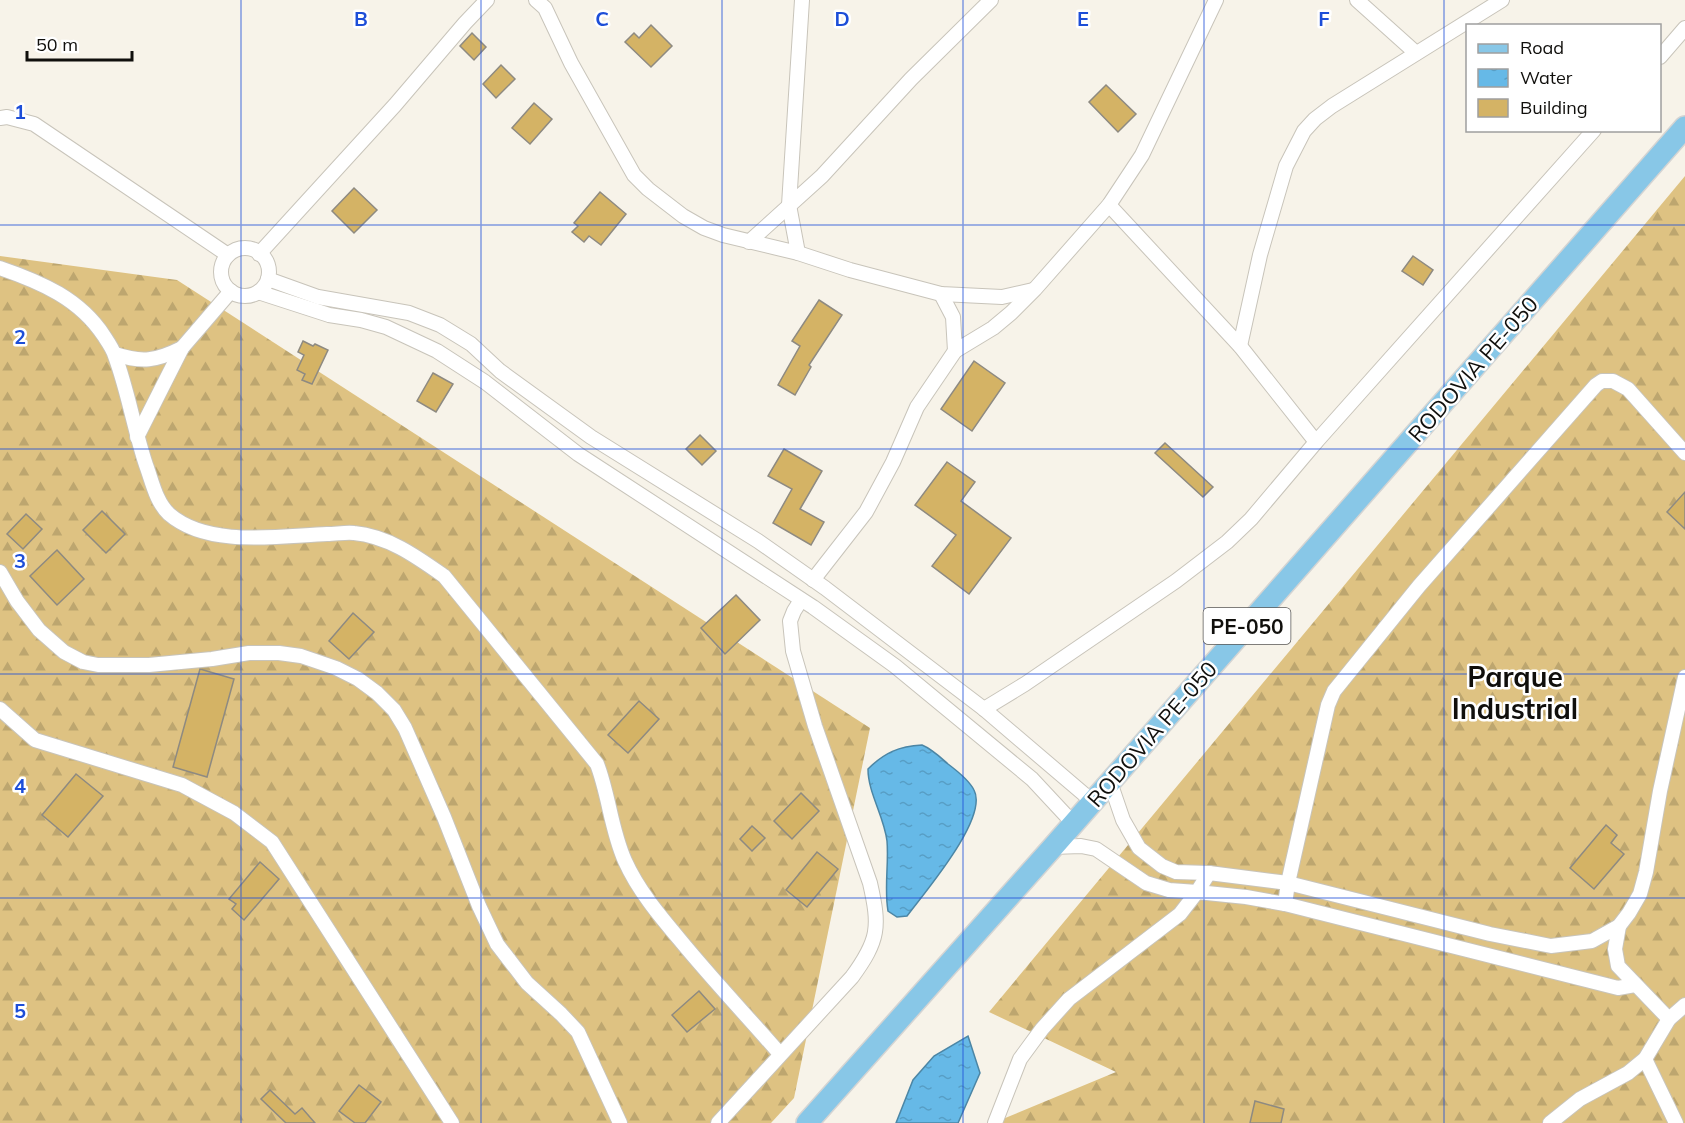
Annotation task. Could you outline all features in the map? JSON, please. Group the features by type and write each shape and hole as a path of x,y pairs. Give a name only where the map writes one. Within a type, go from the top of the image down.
{"main road":[{"name":"RODOVIA PE-050","path":"807,1123 1053,847 1685,127"}],"street":[{"path":"259,254 488,0"},
{"path":"536,0 545,8 571,63 634,175 664,202 697,224 723,235 798,253 850,270 941,294 1002,297 1035,290"},
{"path":"798,253 789,205 802,0"},
{"path":"749,242 828,170 911,79 992,0"},
{"path":"789,593 808,576 866,512 893,462 917,407 955,351 993,328 1035,290 1109,205 1142,155 1216,0"},
{"path":"1357,0 1416,53"},
{"path":"1240,346 1260,255 1286,166 1296,146 1315,119 1332,106 1502,0"},
{"path":"1661,55 1685,28"},
{"path":"0,118 7,117 34,124 228,255"},
{"path":"984,709 1202,563 1251,519 1316,442 1592,132"},
{"path":"1109,205 1240,346 1316,442"},
{"path":"258,292 268,279 268,265 254,250 240,249 228,255 221,274 231,291 244,296 258,292 329,315 386,327 437,351 485,382 578,454 807,604 895,666 1032,779 1073,823"},
{"path":"0,268 51,288 76,304 96,323 115,354 137,437 157,496 167,512 189,528 217,535 252,537 354,533 382,539 415,555 444,576 597,764 624,859 643,894 692,954 780,1054"},
{"path":"268,279 318,297 409,314 440,325 471,344 500,371 591,437 758,541 825,588 984,709 1092,801"},
{"path":"137,437 182,348 231,291"},
{"path":"941,294 953,317 955,351"},
{"path":"115,354 133,360 145,360 168,355 182,348"},
{"path":"1285,904 1328,705 1334,691 1419,586 1574,408 1596,385 1602,381 1613,381 1628,389 1685,453"},
{"path":"0,572 16,601 39,630 64,652 83,662 98,665 149,665 212,659 249,652 279,652 301,656 336,668 358,679 377,693 394,710 405,728 496,944 527,983 578,1032 620,1123"},
{"path":"718,1123 857,970 872,945 877,922 870,883 815,726 793,651 790,621 794,611 807,604 825,588"},
{"path":"1110,782 1123,820 1139,848 1161,866 1176,872 1209,873 1288,883 1490,934 1551,946 1592,941 1619,926 1640,894 1685,677"},
{"path":"0,709 35,740 182,785 234,813 272,842 452,1123"},
{"path":"986,740 1002,724"},
{"path":"1032,779 1047,763"},
{"path":"1053,847 1081,846 1096,849 1146,883 1157,887 1246,897 1285,904 1618,988 1635,985"},
{"path":"1121,865 1139,848"},
{"path":"994,1123 1020,1059 1042,1029 1069,999 1088,983 1180,914 1209,873"},
{"path":"1401,935 1407,913"},
{"path":"1619,926 1615,949 1618,966 1669,1019"},
{"path":"1550,1123 1580,1099 1628,1073 1645,1059 1669,1019 1685,1005"},
{"path":"1645,1059 1676,1123"}],"green space":[{"path":"1685,176 1685,1123 993,1123 1116,1072 989,1012"},
{"path":"0,256 177,280 870,728 794,1098 771,1123 0,1123"}],"water":[{"path":"922,745 936,753 966,779 974,790 976,803 972,818 953,855 907,916 897,917 888,911 887,841 868,769 892,751"},
{"path":"968,1036 980,1073 958,1123 896,1123 913,1080 934,1056"}],"building":[{"path":"651,25 672,46 651,67 625,42 634,33 639,38"},
{"path":"472,33 486,47 474,60 460,46"},
{"path":"501,65 515,79 496,98 483,84"},
{"path":"1106,85 1136,114 1118,132 1089,102"},
{"path":"534,103 552,119 530,144 512,128"},
{"path":"354,188 377,210 354,233 332,211"},
{"path":"600,192 626,214 601,245 589,236 584,242 572,232 578,226 574,223"},
{"path":"1413,256 1433,270 1423,285 1402,271"},
{"path":"819,300 842,315 809,365 811,367 795,395 778,385 800,346 792,341"},
{"path":"303,341 328,350 312,384 302,380 305,374 297,370 304,355 298,352"},
{"path":"974,361 1005,383 972,431 941,409"},
{"path":"433,373 453,384 436,412 417,401"},
{"path":"700,435 716,451 702,465 686,449"},
{"path":"1165,443 1213,487 1203,497 1155,453"},
{"path":"784,449 822,471 800,509 824,522 811,545 773,523 792,489 768,476"},
{"path":"947,462 975,482 961,501 1011,538 969,594 932,566 956,535 915,505"},
{"path":"1685,492 1685,529 1667,512"},
{"path":"102,511 125,534 106,553 83,530"},
{"path":"26,514 42,529 23,549 7,534"},
{"path":"57,550 84,579 57,605 30,576"},
{"path":"736,595 760,620 725,654 701,628"},
{"path":"353,613 374,632 349,659 329,641"},
{"path":"200,669 234,679 207,777 173,767"},
{"path":"639,701 659,719 628,753 608,735"},
{"path":"76,774 103,796 68,837 42,815"},
{"path":"801,793 819,811 792,839 774,821"},
{"path":"1606,825 1617,835 1611,843 1624,854 1594,889 1570,868"},
{"path":"752,826 765,838 752,851 740,839"},
{"path":"817,852 838,869 807,907 786,890"},
{"path":"260,862 279,879 244,920 232,909 236,904 229,899"},
{"path":"699,991 715,1009 687,1032 672,1015"},
{"path":"359,1085 381,1102 365,1123 355,1123 339,1111"},
{"path":"270,1090 295,1114 302,1108 315,1123 286,1123 261,1099"},
{"path":"1255,1101 1284,1109 1281,1123 1250,1123"}],"district":[{"name":"Parque Industrial","path":"1515,692"}]}
